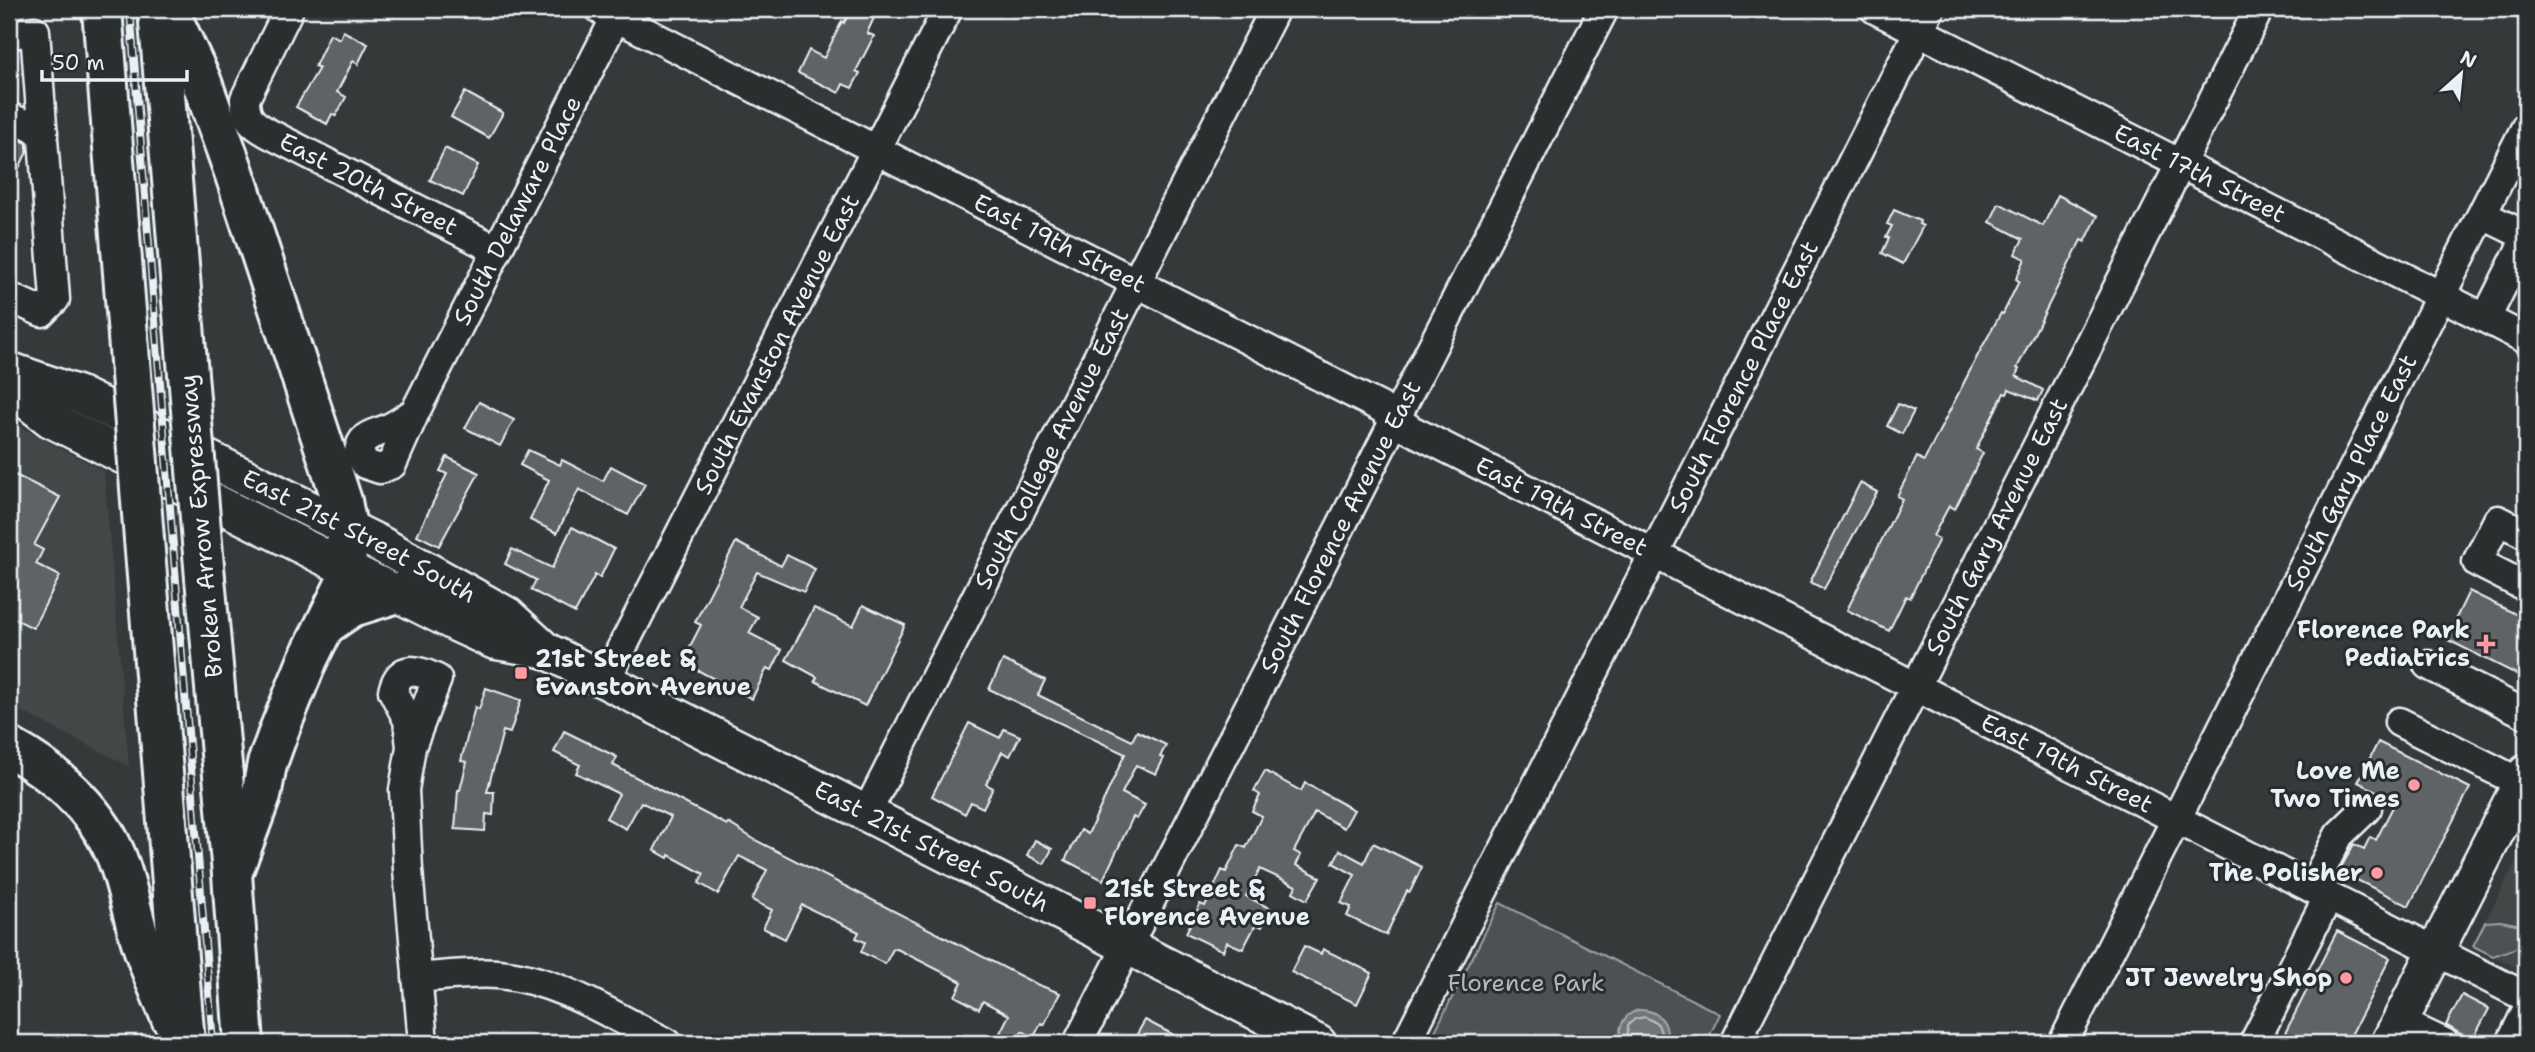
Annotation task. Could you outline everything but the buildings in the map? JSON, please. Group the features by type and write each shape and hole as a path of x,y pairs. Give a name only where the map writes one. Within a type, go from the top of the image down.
{"highway":[{"path":"102,9 183,1043"},
{"name":"Broken Arrow Expressway","path":"158,9 244,1043"},
{"path":"167,9 201,80 234,172 342,501 347,527 346,582 308,659 280,728 267,764 261,796 232,874"},
{"path":"326,625 352,607 397,593"},
{"path":"9,747 53,775 95,821 114,849 139,938 183,1043"}],"main road":[{"name":"East 21st Street South","path":"9,370 78,394 347,527 508,615 545,650 1318,1043"},
{"name":"East 21st Street South","path":"9,387 50,419 494,641 545,650"},
{"path":"2394,1033 2524,778"}],"street":[{"name":"East 20th Street","path":"289,9 245,99 245,113 250,121 497,250"},
{"name":"South Evanston Avenue East","path":"605,681 948,9"},
{"name":"South College Avenue East","path":"866,814 1275,9"},
{"name":"South Florence Avenue East","path":"1078,1043 1604,9"},
{"name":"East 17th Street","path":"1875,9 1925,20 2180,164 2526,339"},
{"name":"South Gary Avenue East","path":"1735,1043 2259,9"},
{"name":"East 19th Street","path":"612,11 1380,407 1411,430 2526,997"},
{"name":"South Delaware Place","path":"415,412 497,250 612,11"},
{"name":"South Florence Place East","path":"1406,1043 1925,20"},
{"path":"9,34 35,31 55,299 42,312 9,297"},
{"path":"9,117 43,132"},
{"name":"South Gary Place East","path":"2063,1043 2526,127"},
{"path":"2483,215 2526,237 2486,318"},
{"path":"2526,534 2498,520 2477,562 2526,587"},
{"path":"2428,665 2526,714"},
{"path":"2399,722 2524,778"},
{"path":"411,747 404,790 405,817 423,1043"},
{"path":"2258,1042 2320,892 2339,835 2367,808"},
{"path":"418,978 498,974 526,979 558,989 667,1043"},
{"path":"2511,1043 2526,1012"},
{"path":"2394,1033 2444,1043"}],"shaded area":[{"path":"9,421 104,471 129,766 9,705"},
{"path":"2526,841 2526,972 2473,946"}],"green space":[{"name":"Florence Park","path":"1500,903 1720,1014 1706,1043 1429,1043"},
{"path":"2501,921 2520,925 2526,934 2519,947 2493,956 2473,946 2485,922"}],"water":[{"path":"1638,1010 1652,1012 1662,1019 1667,1030 1666,1043 1621,1043 1622,1023 1628,1015"}],"railway":[{"path":"130,9 213,1043"}],"place":[{"name":"Florence Park Pediatrics","path":"2486,644"},
{"name":"21st Street & Evanston Avenue","path":"521,673"},
{"name":"Love Me Two Times","path":"2414,785"},
{"name":"The Polisher","path":"2377,873"},
{"name":"21st Street & Florence Avenue","path":"1090,903"},
{"name":"JT Jewelry Shop","path":"2346,978"}]}
